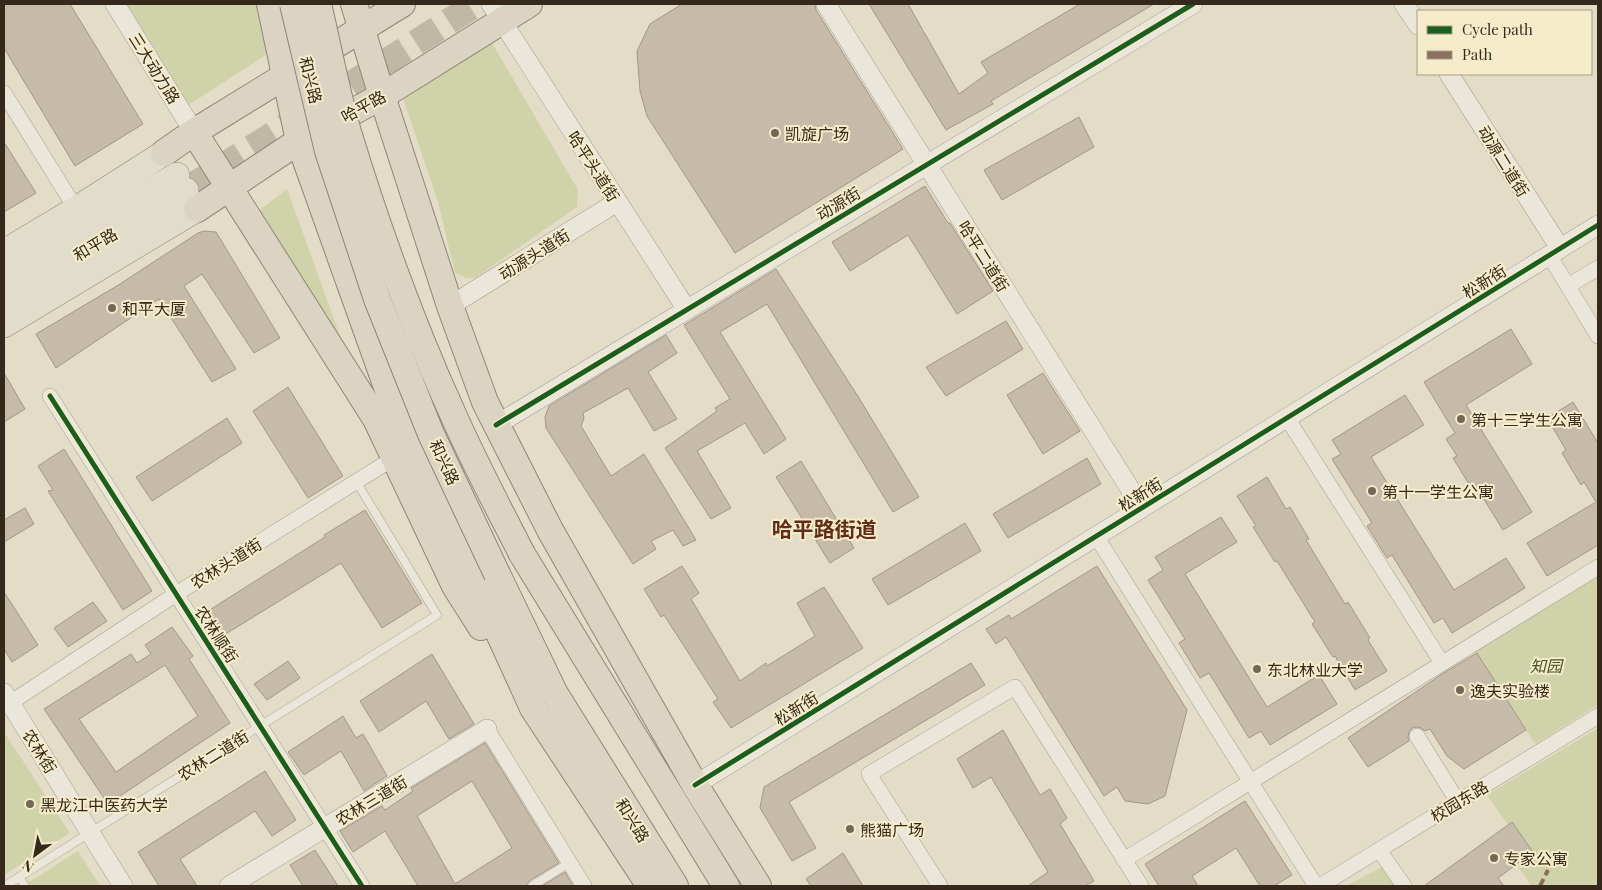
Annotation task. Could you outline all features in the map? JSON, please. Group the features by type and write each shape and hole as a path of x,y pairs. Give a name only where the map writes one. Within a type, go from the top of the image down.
{"highway":[{"path":"270,4 299,141"},
{"name":"和兴路","path":"293,4 328,151 377,298 431,434 555,694 675,886"},
{"path":"318,4 350,139 364,183 420,338 452,414 522,554 726,886"},
{"path":"354,4 450,306 485,402 550,530 701,795 758,886"},
{"path":"164,153 194,132 402,4"},
{"name":"哈平路","path":"187,191 229,188 299,141 382,96 496,13 529,4"},
{"name":"和兴路","path":"194,132 376,419 455,586 650,886"},
{"name":"和兴路","path":"299,141 404,435 472,574 533,708"},
{"path":"555,610 701,795"},
{"path":"555,694 615,832"}],"main road":[{"path":"4,252 164,153"},
{"path":"4,325 187,191"},
{"name":"和平路","path":"4,276 187,191"},
{"name":"和平路","path":"4,298 187,191"}],"street":[{"name":"三大动力路","path":"115,4 194,132"},
{"name":"哈平二道街","path":"826,4 1142,508"},
{"name":"动源街","path":"496,424 1194,4"},
{"path":"1404,4 1417,24"},
{"name":"哈平头道街","path":"496,13 687,310"},
{"name":"动源二道街","path":"1450,75 1554,252"},
{"path":"4,92 76,209"},
{"name":"动源头道街","path":"450,306 618,202"},
{"name":"松新街","path":"701,795 1096,536 1598,225"},
{"path":"1554,252 1568,286 1598,336"},
{"path":"1568,286 1598,268"},
{"name":"农林顺街","path":"50,396 362,886"},
{"path":"1287,418 1442,664"},
{"name":"农林头道街","path":"7,698 394,458"},
{"path":"1096,536 1316,886"},
{"path":"1124,860 1598,566"},
{"path":"940,886 869,774 1015,688 1141,886"},
{"name":"农林街","path":"7,698 123,886"},
{"name":"校园东路","path":"1320,886 1598,716"},
{"path":"488,729 584,886"},
{"name":"农林三道街","path":"229,886 488,729"},
{"path":"1417,736 1458,802"},
{"path":"1379,850 1404,886"}],"lane":[{"name":"农林二道街","path":"5,886 437,615 356,481"},
{"path":"532,886 569,862"},
{"path":"19,877 25,886"}],"green space":[{"path":"126,4 263,4 267,54 187,106"},
{"path":"492,43 578,190 577,207 475,278 467,278 455,273 438,202 403,98"},
{"path":"287,189 361,394 249,218"},
{"name":"知园","path":"1598,571 1598,705 1535,744 1473,648"},
{"path":"1598,728 1598,886 1531,886 1517,864 1533,852 1512,823 1508,825 1487,795"},
{"path":"4,732 70,833 4,875"},
{"path":"78,851 100,886 23,886"},
{"path":"1382,867 1396,886 1346,886"}],"building":[{"path":"4,4 70,4 143,124 75,166 4,48"},
{"name":"凯旋广场","path":"682,4 815,4 816,10 903,149 735,253 647,116 640,91 637,51 650,24"},
{"path":"869,4 908,4 959,94 988,73 981,62 1080,4 1154,4 991,101 993,104 946,130"},
{"path":"1079,117 1094,147 1002,200 984,170"},
{"path":"4,142 36,193 4,212"},
{"path":"925,186 993,291 957,314 908,235 850,271 832,242"},
{"name":"和平大厦","path":"204,231 216,232 280,338 254,353 202,274 184,286 236,369 212,382 159,299 56,368 36,334"},
{"path":"776,269 859,398 919,497 893,512 767,304 720,332 786,439 764,454 745,423 697,451 731,508 711,519 665,448 717,411 715,408 730,399 684,325"},
{"path":"1006,321 1023,349 946,396 926,367"},
{"name":"第十三学生公寓","path":"1511,329 1532,364 1466,405 1532,512 1503,530 1480,493 1475,494 1453,458 1457,456 1446,439 1455,433 1424,382"},
{"path":"666,335 677,353 648,372 677,419 654,431 628,388 583,413 584,418 581,426 611,476 644,454 696,540 683,546 673,530 651,541 656,549 633,564 546,428 545,417 549,406"},
{"path":"4,373 25,409 4,422"},
{"path":"1043,373 1080,431 1043,454 1007,395"},
{"path":"288,387 343,476 308,498 253,411"},
{"name":"第十一学生公寓","path":"1405,395 1424,425 1371,457 1454,590 1506,558 1525,588 1452,633 1443,618 1434,623 1392,555 1387,558 1367,526 1372,523 1332,459 1341,454 1332,440"},
{"path":"1573,402 1598,443 1598,545 1547,576 1527,543 1596,502 1584,482 1581,485 1562,453 1566,450 1547,418"},
{"path":"227,418 242,443 152,501 136,477"},
{"path":"64,449 152,591 123,610 48,491 53,490 38,466"},
{"path":"1087,458 1101,484 1008,538 993,514"},
{"path":"801,461 854,548 830,563 776,477"},
{"path":"1267,477 1286,509 1290,507 1309,539 1306,540 1345,604 1348,602 1387,671 1355,690 1335,656 1333,657 1312,624 1315,622 1277,561 1275,562 1253,527 1256,526 1237,496"},
{"path":"25,508 34,524 4,542 4,520"},
{"path":"365,510 422,603 382,628 341,563 224,635 208,611"},
{"path":"1221,517 1237,542 1185,574 1267,707 1319,675 1337,704 1270,745 1261,731 1249,738 1209,673 1200,678 1179,643 1185,639 1148,580 1163,570 1155,557"},
{"path":"965,523 981,551 888,605 872,579"},
{"path":"682,566 699,593 691,599 740,681 766,663 767,666 815,636 797,603 824,587 863,648 731,728 713,702 718,699 664,615 661,617 644,589"},
{"path":"1097,566 1187,710 1165,796 1148,804 1125,801 1117,787 1104,796 1006,637 996,644 986,629 1009,615 1011,619"},
{"path":"4,592 38,645 12,662 4,649"},
{"path":"93,602 107,621 68,647 54,628"},
{"path":"172,627 193,656 189,659 230,723 108,804 44,709 131,654 137,663 151,654 145,645","holes":["165,665 198,716 116,772 79,719"]},
{"name":"逸夫实验楼","path":"1477,653 1526,730 1464,769 1447,756 1430,729 1425,731 1416,727 1412,728 1409,732 1409,741 1368,767 1348,738 1442,674"},
{"path":"432,654 474,724 449,739 426,701 379,732 360,701"},
{"path":"288,661 300,678 267,700 254,684"},
{"path":"971,663 985,685 789,802 816,848 792,861 760,808 764,787"},
{"path":"343,716 356,738 363,734 387,776 364,791 341,751 304,775 288,752"},
{"path":"1003,730 1040,795 1050,789 1067,818 1060,824 1094,881 1085,886 1028,886 1048,872 991,777 973,788 957,759"},
{"path":"485,743 559,863 529,881 526,886 418,886 385,831 353,852 340,831 382,806 385,810 413,791 411,788","holes":["472,781 512,848 455,884 417,816"]},
{"path":"265,771 296,820 272,836 255,811 180,859 197,886 159,886 138,852"},
{"path":"1245,801 1292,875 1274,886 1260,886 1236,848 1192,876 1198,886 1159,886 1145,864"},
{"name":"专家公寓","path":"1512,822 1533,852 1498,878 1504,886 1424,886"},
{"path":"315,850 338,886 303,886 290,865"},
{"path":"843,853 863,886 811,886 806,879"},
{"path":"565,872 573,886 542,886"}],"tunnel":[{"path":"186,190 476,4"}],"marked path":[{"path":"1540,886 1548,870"}],"cycle path":[{"path":"496,425 1193,4"},
{"path":"695,785 1598,225"},
{"path":"50,396 362,886"}],"place":[{"name":"凯旋广场","path":"775,133"},
{"name":"和平大厦","path":"112,308"},
{"name":"第十三学生公寓","path":"1461,419"},
{"name":"第十一学生公寓","path":"1372,491"},
{"name":"东北林业大学","path":"1257,669"},
{"name":"逸夫实验楼","path":"1460,690"},
{"name":"黑龙江中医药大学","path":"30,804"},
{"name":"熊猫广场","path":"850,829"},
{"name":"专家公寓","path":"1494,858"}],"district":[{"name":"哈平路街道","path":"824,528"}]}
